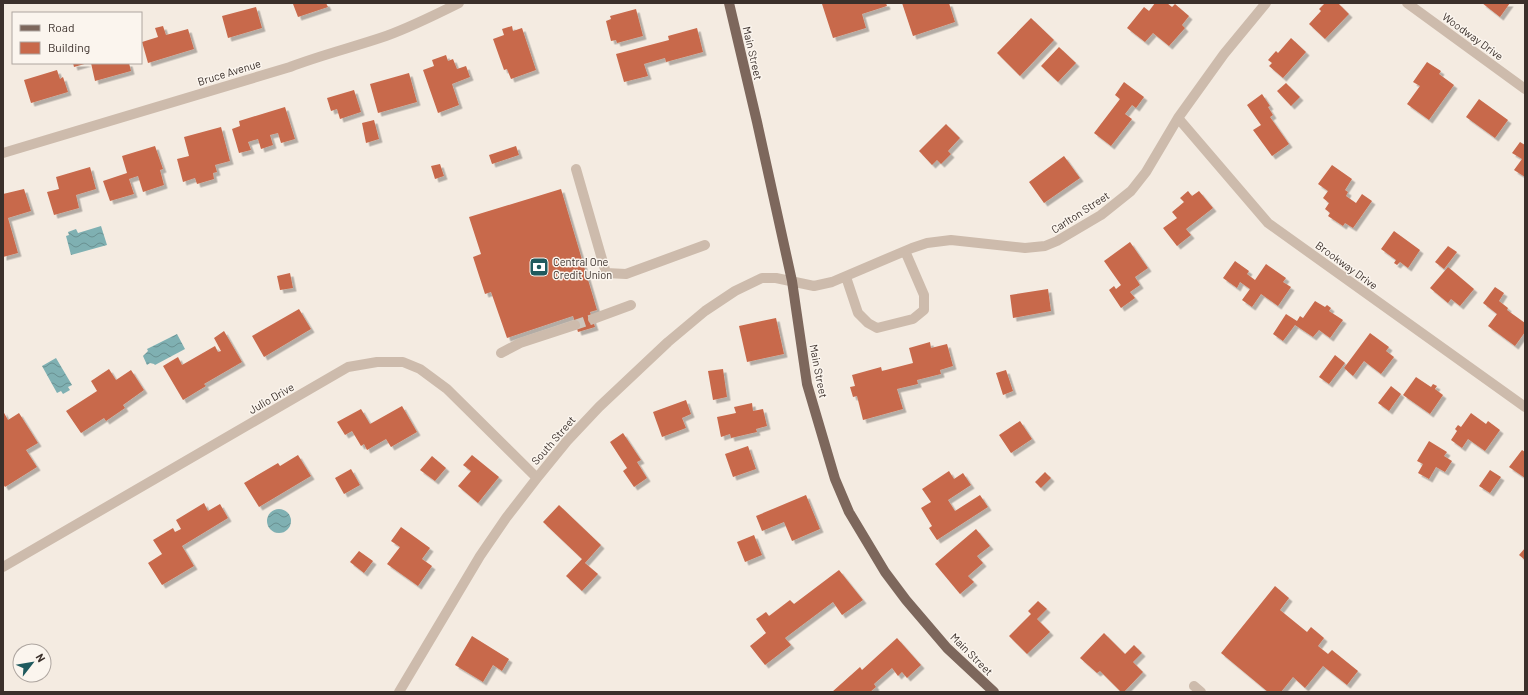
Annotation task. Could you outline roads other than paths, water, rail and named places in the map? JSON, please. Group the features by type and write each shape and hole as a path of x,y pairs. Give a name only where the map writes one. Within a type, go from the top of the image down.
{"main road":[{"name":"Main Street","path":"729,3 792,281 807,384 835,479 849,512 885,572 906,600 947,648 994,692"}],"street":[{"name":"Bruce Avenue","path":"3,153 290,67 328,53 370,42 406,28 458,3"},
{"name":"Carlton Street","path":"792,281 814,286 832,282 927,243 951,240 1025,248 1045,246 1057,241 1101,215 1130,191 1146,172 1178,118 1224,54 1266,3"},
{"name":"Woodway Drive","path":"1407,3 1525,89"},
{"name":"Brookway Drive","path":"1178,118 1268,223 1525,407"},
{"path":"576,169 606,274 626,274 705,245"},
{"path":"846,276 858,313 868,323 877,328 914,319 924,310 924,295 905,251"},
{"name":"South Street","path":"399,692 480,556 506,518 567,441 599,407 668,342 705,311 735,291 762,278 776,278 792,281"},
{"path":"593,319 631,305"},
{"path":"501,353 520,343 575,325"},
{"name":"Julio Drive","path":"3,567 348,367 377,362 403,362 420,369 447,389 537,478"}],"water":[{"path":"101,226 107,245 71,255 66,236 69,235 68,232 76,229 78,233"},
{"path":"177,334 185,349 155,365 150,363 147,365 143,356 148,351 147,349"},
{"path":"56,358 72,385 68,387 70,390 63,394 61,391 57,393 42,366"},
{"path":"279,509 287,513 291,521 287,529 279,533 271,529 267,521 271,513"}],"tunnel":[{"path":"575,325 593,319"}],"place":[{"name":"Central One Credit Union","path":"539,267"}]}
